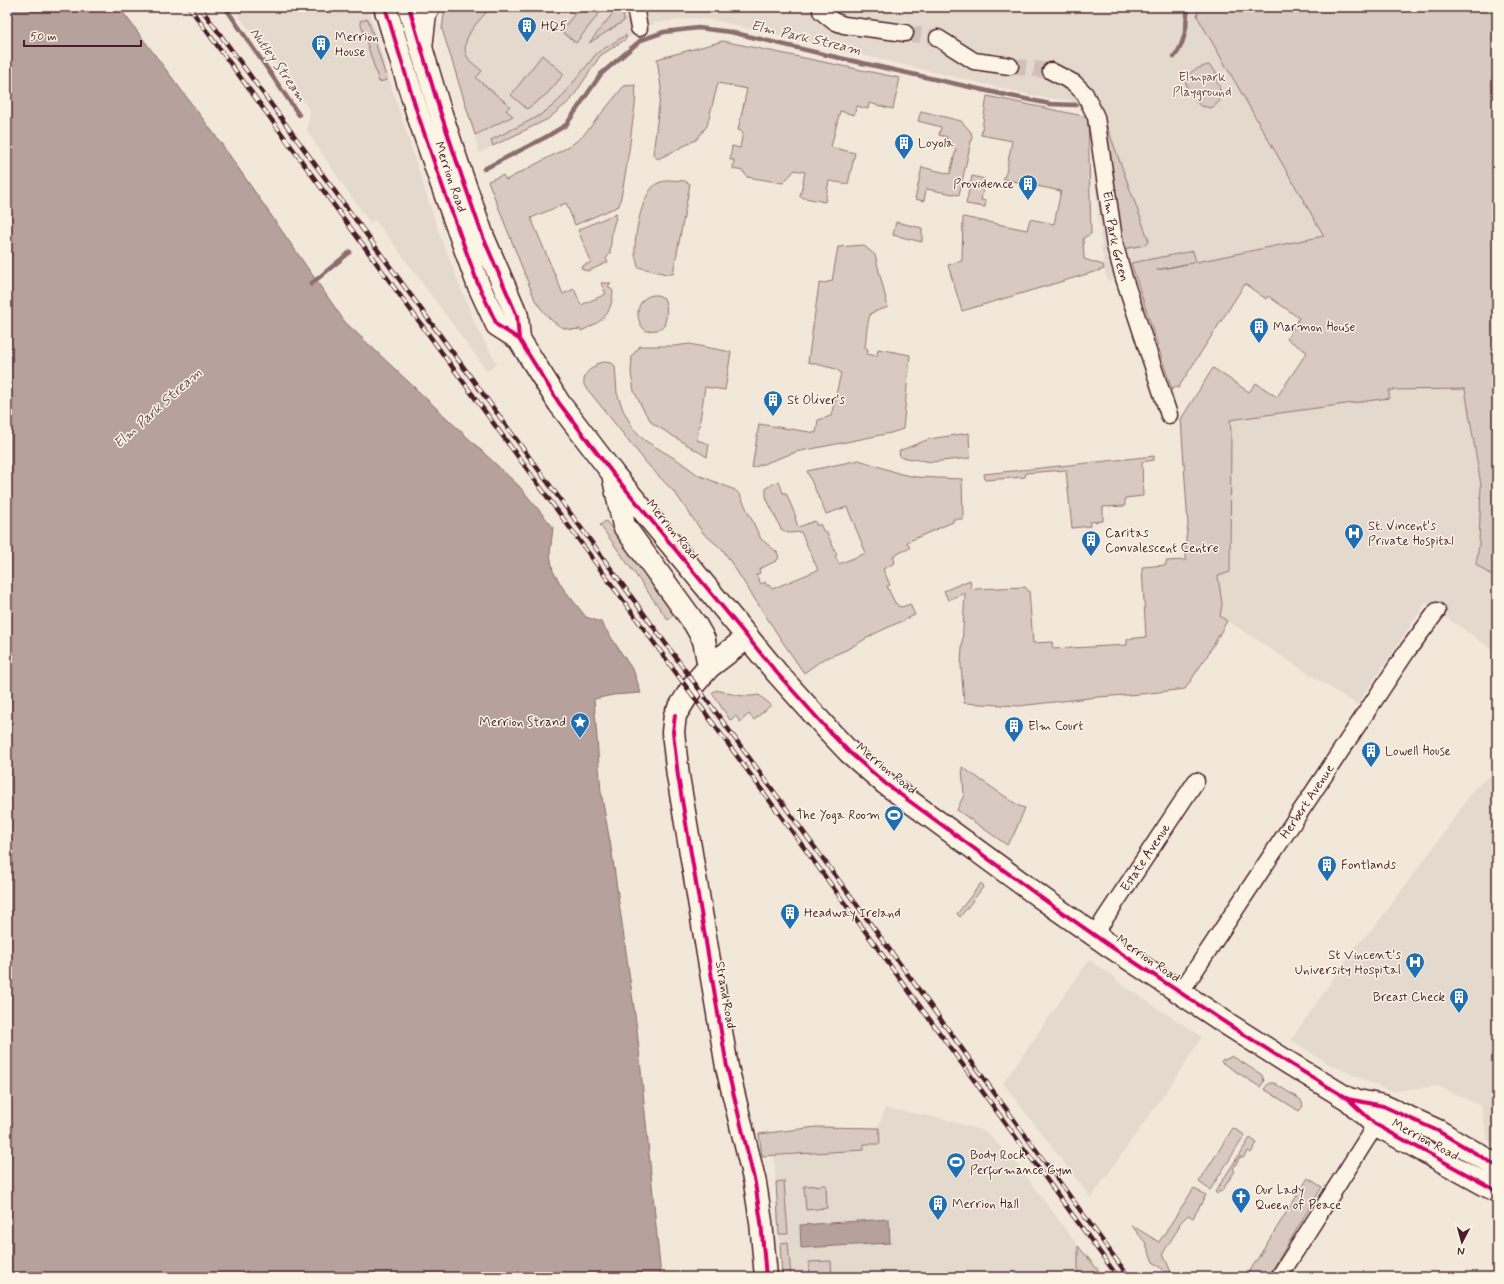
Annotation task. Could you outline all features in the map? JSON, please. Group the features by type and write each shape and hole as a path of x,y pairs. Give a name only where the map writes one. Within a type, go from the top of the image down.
{"main road":[{"name":"Merrion Road","path":"385,7 420,122 478,284 497,325 519,340 559,404 614,475 777,673 824,726 849,752 886,784 1094,935 1180,993 1292,1065 1348,1099 1379,1115 1497,1191"},
{"name":"Merrion Road","path":"409,7 439,108 480,230 498,276 517,316 519,340"},
{"name":"Merrion Road","path":"614,475 624,526 695,624 704,640 709,667"},
{"name":"Strand Road","path":"748,637 709,667 695,683 675,715 673,732 678,776 727,1067 755,1183 761,1222 766,1277"},
{"name":"Merrion Road","path":"1379,1115 1438,1132 1497,1166"}],"street":[{"name":"Merrion Road","path":"423,55 428,14 432,7"},
{"path":"635,7 639,28"},
{"path":"820,11 833,21 844,25 905,33"},
{"path":"938,38 974,60 1010,66"},
{"name":"Elm Park Green","path":"1051,71 1074,83 1085,94 1096,117 1115,246 1126,286 1169,415"},
{"name":"Herbert Avenue","path":"1180,993 1407,651 1437,611"},
{"name":"Estate Avenue","path":"1094,935 1196,781"},
{"path":"1278,1277 1368,1137 1379,1115"}],"shaded area":[{"path":"232,7 368,7 390,82 439,233 475,324 497,364 487,371 384,231 374,220 370,223 307,131 310,111"},
{"path":"445,7 1199,7 1198,16 1324,236 1108,281 1104,269 1088,117 1069,100 1039,97 714,20 692,18 655,23 626,39 600,56 571,100 548,119 479,153 475,135 442,29"},
{"name":"St. Vincent's Private Hospital","path":"1465,389 1481,485 1479,545 1476,564 1497,580 1497,653 1426,603 1357,705 1220,616 1222,604 1218,576 1230,572 1231,555 1230,420 1389,398 1389,390"},
{"name":"St Vincent's University Hospital","path":"1497,770 1497,1146 1488,1140 1481,1106 1438,1086 1393,1091 1384,1089 1329,1064 1291,1040 1355,947 1376,925 1444,833 1473,790"},
{"path":"1089,960 1117,979 1116,981 1202,1037 1170,1086 1091,1198 1003,1083"},
{"path":"885,1108 944,1119 987,1132 1017,1164 1078,1246 1078,1277 782,1277 774,1156 762,1156 759,1134 816,1127 878,1128"}],"green space":[{"path":"445,7 491,7 471,31 465,44 465,51 469,60 482,71 476,78 510,106 506,110 513,116 475,135 442,29"},
{"path":"580,7 604,7 576,43 561,31"},
{"path":"618,7 622,7 624,21 589,43"},
{"path":"1199,7 1497,7 1497,580 1476,564 1479,545 1481,485 1465,389 1389,390 1389,398 1230,420 1230,572 1218,576 1222,604 1220,616 1227,621 1207,656 1185,689 1019,706 964,703 961,665 965,593 948,600 944,591 970,580 971,588 974,589 1025,587 1029,591 1033,643 1052,642 1053,649 1127,645 1127,639 1146,637 1142,567 1166,565 1166,561 1186,560 1186,538 1188,525 1181,419 1213,368 1249,392 1256,383 1277,397 1307,352 1287,339 1299,318 1268,296 1266,299 1245,284 1178,388 1174,387 1172,390 1131,263 1193,251 1196,262 1157,270 1324,236 1197,16"},
{"path":"368,19 387,80 379,82 360,21"},
{"path":"626,35 626,39 600,56 571,100 548,119 493,146 491,140 537,117 550,108 560,99 597,53"},
{"path":"723,41 900,78 893,109 869,103 868,109 857,106 854,115 840,111 831,147 855,153 848,184 829,181 825,202 800,197 805,172 795,170 783,183 747,177 743,171 733,169 734,160 730,160 732,146 740,148 743,132 738,130 747,89 718,83 707,126 696,140 658,159 653,155 661,88 657,59"},
{"path":"542,55 564,74 547,94 527,109 511,95"},
{"name":"Elmpark Playground","path":"1209,65 1216,72 1216,82 1221,93 1221,98 1211,108 1201,106 1192,97 1185,77 1196,69"},
{"path":"635,85 636,95 627,166 619,206 575,225 566,203 531,218 563,294 574,289 581,305 606,294 601,283 611,283 608,286 613,291 612,299 608,312 604,317 600,321 581,331 580,329 572,330 559,326 554,322 535,300 488,181 503,175 506,180 570,146 582,137 624,86"},
{"path":"987,96 1088,117 1091,234 1083,238 1084,259 1103,265 1104,269 962,311 948,265 962,261 963,217 1027,230 1030,219 1054,224 1061,191 1003,179 1006,173 1012,141 981,135"},
{"path":"921,111 961,121 971,132 972,137 959,195 926,189 924,201 915,199 922,167 950,174 956,149 945,146 947,137 939,135 941,127 918,121"},
{"path":"1106,124 1149,241 1145,245 1123,249"},
{"path":"972,176 985,179 981,200 986,201 985,207 966,204"},
{"path":"670,180 685,181 690,184 673,274 666,274 638,267 635,247 637,227 642,206 646,197 656,184"},
{"path":"617,213 612,231 610,253 606,259 608,262 589,271 583,270 581,267 591,262 578,230"},
{"path":"896,222 922,228 922,242 893,235"},
{"path":"863,245 875,255 888,307 871,313 865,348 868,349 867,354 877,356 878,349 910,355 903,429 891,433 796,452 752,468 759,424 816,433 818,420 831,416 841,373 836,369 808,362 819,284 832,281 838,247"},
{"path":"657,295 664,298 667,309 664,326 657,330 646,331 642,327 638,318 640,304 647,297"},
{"path":"689,344 731,352 725,390 705,387 697,440 709,444 707,457 652,423 634,391 631,374 632,356 640,346 675,346"},
{"path":"603,362 612,363 615,366 617,393 623,410 633,428 644,440 679,461 698,475 735,490 740,495 761,539 777,552 779,558 759,569 760,573 756,575 761,584 765,582 767,586 769,585 772,589 818,570 801,532 788,533 781,529 766,497 766,488 779,481 783,493 786,493 796,517 798,527 815,521 817,526 820,524 824,532 826,531 837,555 835,556 839,564 866,553 847,507 826,514 807,471 859,460 901,474 916,477 962,479 963,519 953,519 953,522 907,542 910,548 893,556 895,563 883,569 890,585 887,586 895,603 902,607 910,604 915,615 876,633 846,650 822,660 804,673 723,550 703,533 676,494 649,466 584,385 584,379 588,372 595,367 596,364"},
{"path":"969,433 970,458 932,462 900,457 899,451 929,439"},
{"path":"1154,456 1154,460 1142,462 1143,496 1125,498 1125,506 1103,507 1103,521 1090,522 1090,526 1072,528 1066,470 1026,473 1025,477 985,480 984,474"},
{"path":"606,521 676,613 668,620 600,525"},
{"path":"716,690 743,696 759,695 771,705 754,720 749,714 740,722 736,716 730,720 712,693"},
{"path":"962,767 1019,806 1025,808 1014,834 1007,845 957,810 964,795"},
{"path":"981,883 984,886 960,917 957,914"},
{"path":"1232,1056 1262,1075 1264,1081 1260,1087 1221,1062 1223,1059 1225,1060"},
{"path":"1269,1083 1274,1083 1301,1100 1303,1106 1299,1111 1264,1089"},
{"path":"816,1127 879,1128 880,1144 864,1144 864,1150 762,1156 759,1134"},
{"path":"1233,1128 1245,1135 1210,1190 1199,1182"},
{"path":"1250,1138 1257,1143 1251,1153 1248,1151 1243,1158 1240,1157 1233,1169 1235,1171 1221,1192 1219,1191 1217,1194 1215,1192"},
{"path":"1308,1178 1322,1187 1268,1277 1246,1277"},
{"path":"784,1181 788,1234 779,1234 776,1182"},
{"path":"826,1185 827,1208 806,1210 804,1186"},
{"path":"1194,1188 1206,1195 1193,1218 1188,1215 1180,1223 1178,1229 1163,1253 1172,1275 1175,1277 1173,1277 1153,1262 1145,1242 1131,1225 1159,1242"},
{"path":"788,1242 791,1277 782,1277 780,1243"},
{"path":"1078,1246 1104,1277 1078,1277"},
{"path":"831,1261 832,1277 810,1277 809,1262"}],"water":[{"path":"7,7 119,7 221,143 345,322 519,486 553,527 550,554 553,571 563,588 586,617 601,622 634,672 641,693 613,695 594,699 601,792 612,853 637,1029 661,1277 7,1277"},
{"path":"889,1219 890,1243 801,1248 800,1225"}],"waterway":[{"name":"Nutley Stream","path":"225,7 299,115"},
{"name":"Elm Park Stream","path":"1174,57 1179,51 1183,40 1188,9 1190,7"},
{"name":"Elm Park Stream","path":"484,169 566,125 601,74 641,40 664,32 698,28 731,32 831,56 1050,104 1076,105"},
{"name":"Elm Park Stream","path":"311,284 350,252"}],"tunnel":[{"path":"905,33 938,38"},
{"path":"1010,66 1051,71"}],"railway":[{"path":"189,7 1118,1277"},
{"path":"200,7 1129,1277"}],"cycle path":[{"path":"385,7 418,115 442,185 478,284 497,325 519,339 559,403 614,475 777,673 829,731 849,752 886,784 1107,944 1229,1025 1348,1099 1375,1124 1497,1191"},
{"path":"409,7 439,108 462,177 483,237 517,316 519,339"},
{"path":"675,715 673,732 678,776 727,1067 755,1183 761,1222 766,1277"},
{"path":"1348,1099 1383,1106 1438,1131 1497,1166"}],"place":[{"name":"HQ5","path":"527,43"},
{"name":"Merrion House","path":"321,61"},
{"name":"Loyola","path":"904,160"},
{"name":"Providence","path":"1028,201"},
{"name":"Marmon House","path":"1259,344"},
{"name":"St Oliver's","path":"773,417"},
{"name":"St. Vincent's Private Hospital","path":"1354,550"},
{"name":"Caritas Convalescent Centre","path":"1091,557"},
{"name":"Merrion Strand","path":"580,739"},
{"name":"Elm Court","path":"1014,743"},
{"name":"Lowell House","path":"1371,768"},
{"name":"The Yoga Room","path":"894,832"},
{"name":"Fontlands","path":"1327,882"},
{"name":"Headway Ireland","path":"790,930"},
{"name":"St Vincent's University Hospital","path":"1415,979"},
{"name":"Breast Check","path":"1459,1014"},
{"name":"Body Rock Performance Gym","path":"956,1179"},
{"name":"Our Lady Queen of Peace","path":"1241,1214"},
{"name":"Merrion Hall","path":"938,1221"}]}
